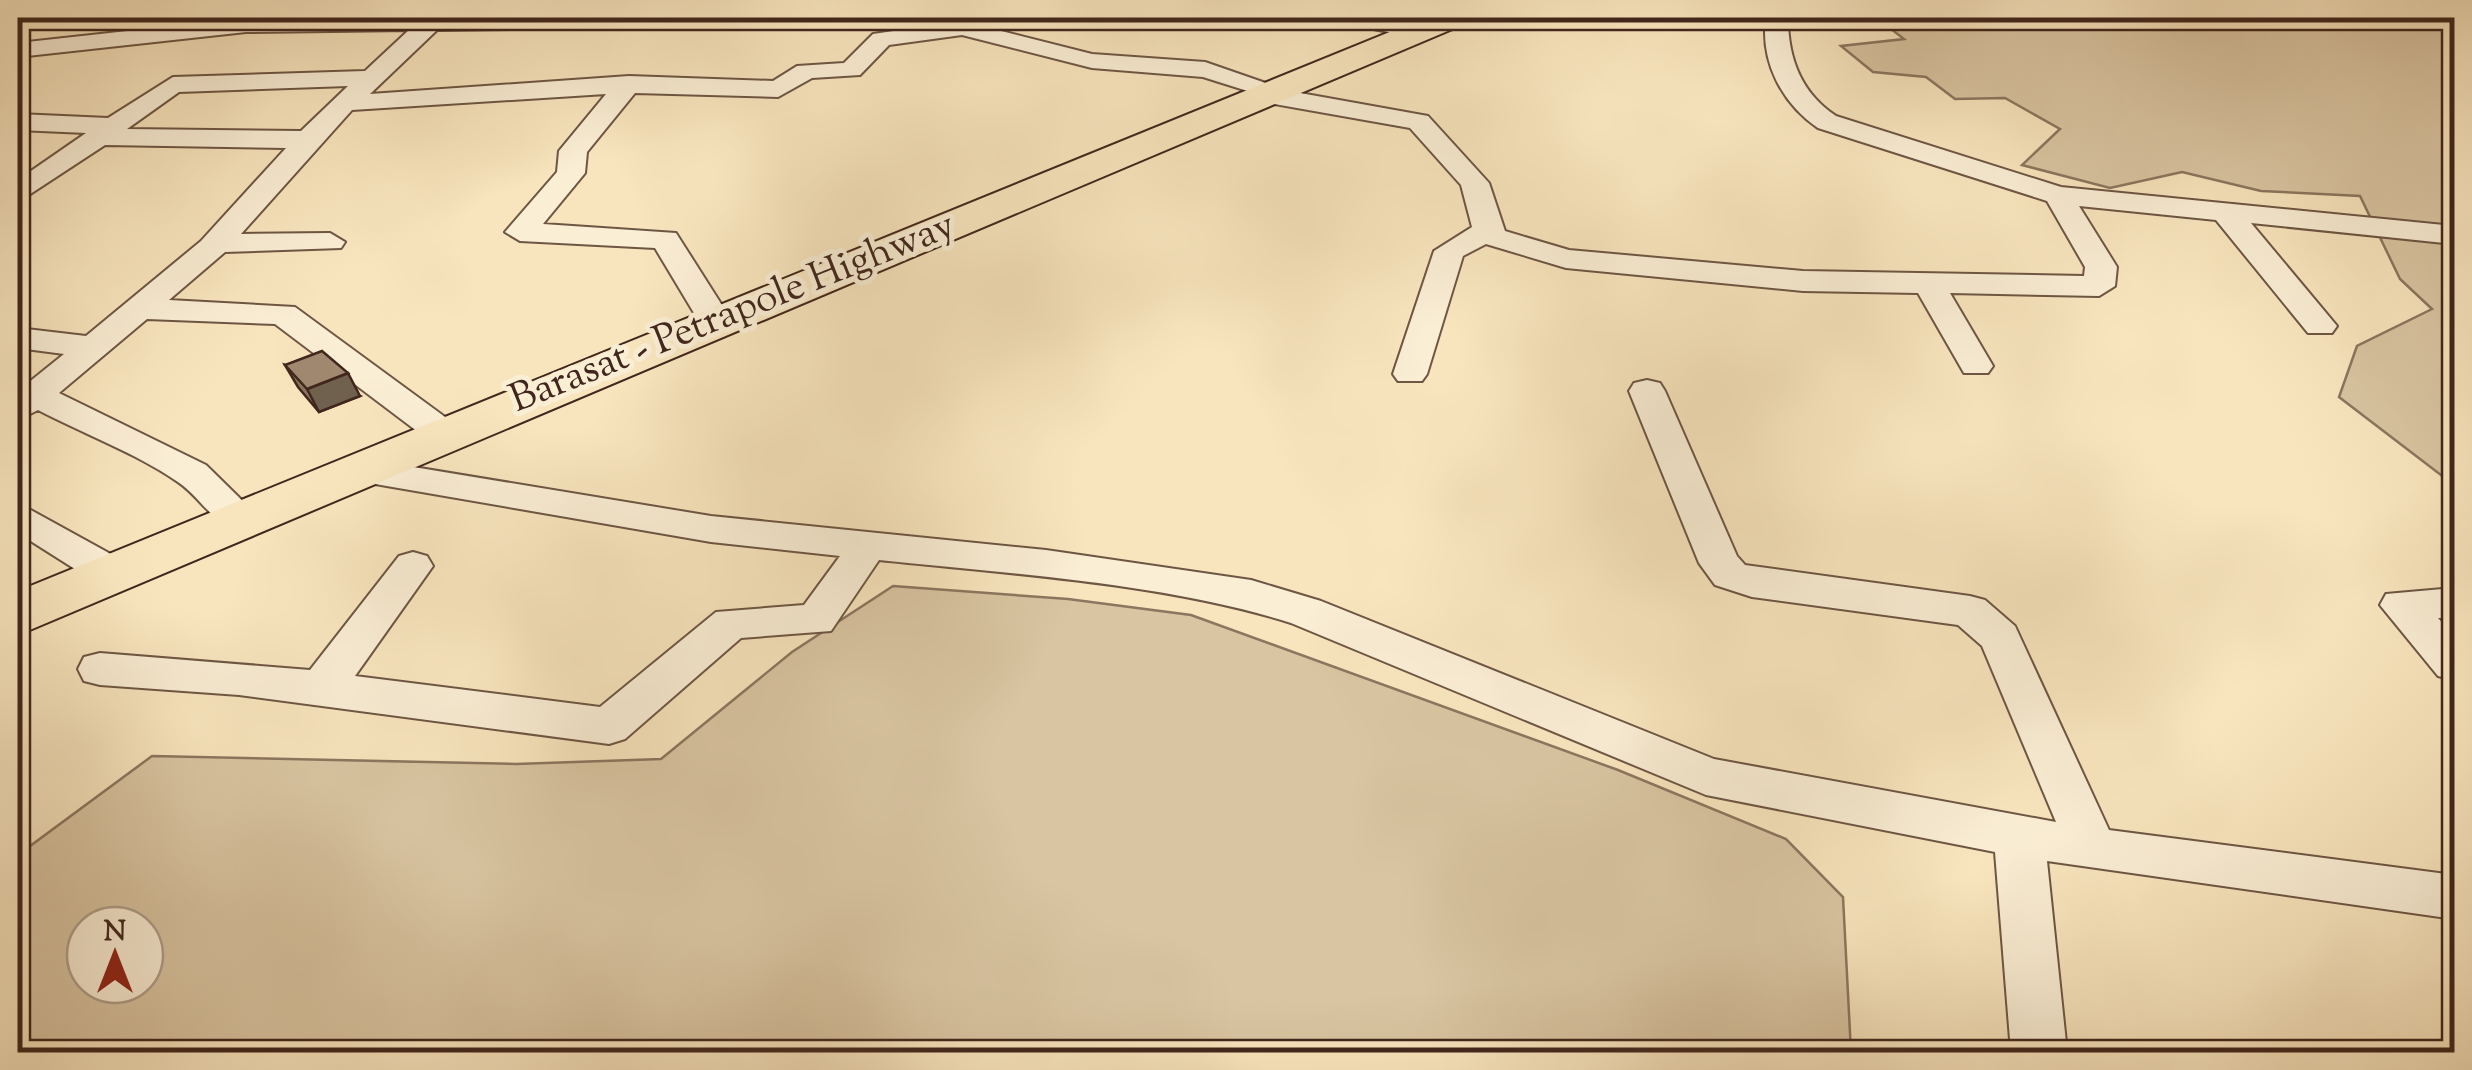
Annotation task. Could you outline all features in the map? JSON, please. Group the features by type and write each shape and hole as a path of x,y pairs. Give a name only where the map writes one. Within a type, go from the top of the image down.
{"highway":[{"name":"Barasat - Petrapole Highway","path":"18,614 444,433 1435,24"}],"street":[{"path":"18,50 218,27 595,22 597,18"},
{"path":"1351,18 1435,24"},
{"path":"1777,18 1774,44 1804,106 1818,118 2058,195 2454,235"},
{"path":"240,518 192,474 26,402 217,243 308,139 430,24"},
{"path":"344,104 629,84 690,83 778,89 806,70 851,70 888,37 957,28 1092,61 1205,70 1273,93 1420,122 1475,183 1488,231 1502,242 1566,259 1804,280 2099,286 2101,267 2058,195"},
{"path":"18,193 181,83 370,78"},
{"path":"629,84 573,151 570,172 520,232 665,240 716,321"},
{"path":"18,122 185,142 308,139"},
{"path":"2224,210 2320,326"},
{"path":"1410,374 1448,251 1488,231"},
{"path":"217,243 330,242"},
{"path":"1928,282 1976,366"},
{"path":"142,309 283,314 444,433"},
{"path":"18,338 94,347"},
{"path":"1648,392 1718,563 1730,575 1752,582 1970,611 1987,621 2000,637 2093,849"},
{"path":"359,470 711,529 1046,564 1250,595 1306,612 1706,776 1801,798 2093,849 2454,897"},
{"path":"18,516 112,573"},
{"path":"100,670 239,678 610,726 730,623 816,620 869,546"},
{"path":"320,690 413,566"},
{"path":"2454,603 2401,605 2454,664"},
{"path":"2018,836 2039,1052"}],"shaded area":[{"path":"1877,18 2454,18 2454,485 2339,397 2357,346 2432,309 2400,279 2360,196 2261,191 2182,172 2110,188 2022,165 2060,129 2005,98 1955,99 1926,77 1873,72 1841,46 1904,39"},
{"path":"893,586 1068,599 1191,615 1618,770 1786,839 1843,897 1851,1052 18,1052 18,855 152,756 516,764 661,759 792,652"}],"building":[{"path":"322,351 348,373 307,389 285,365"}]}
